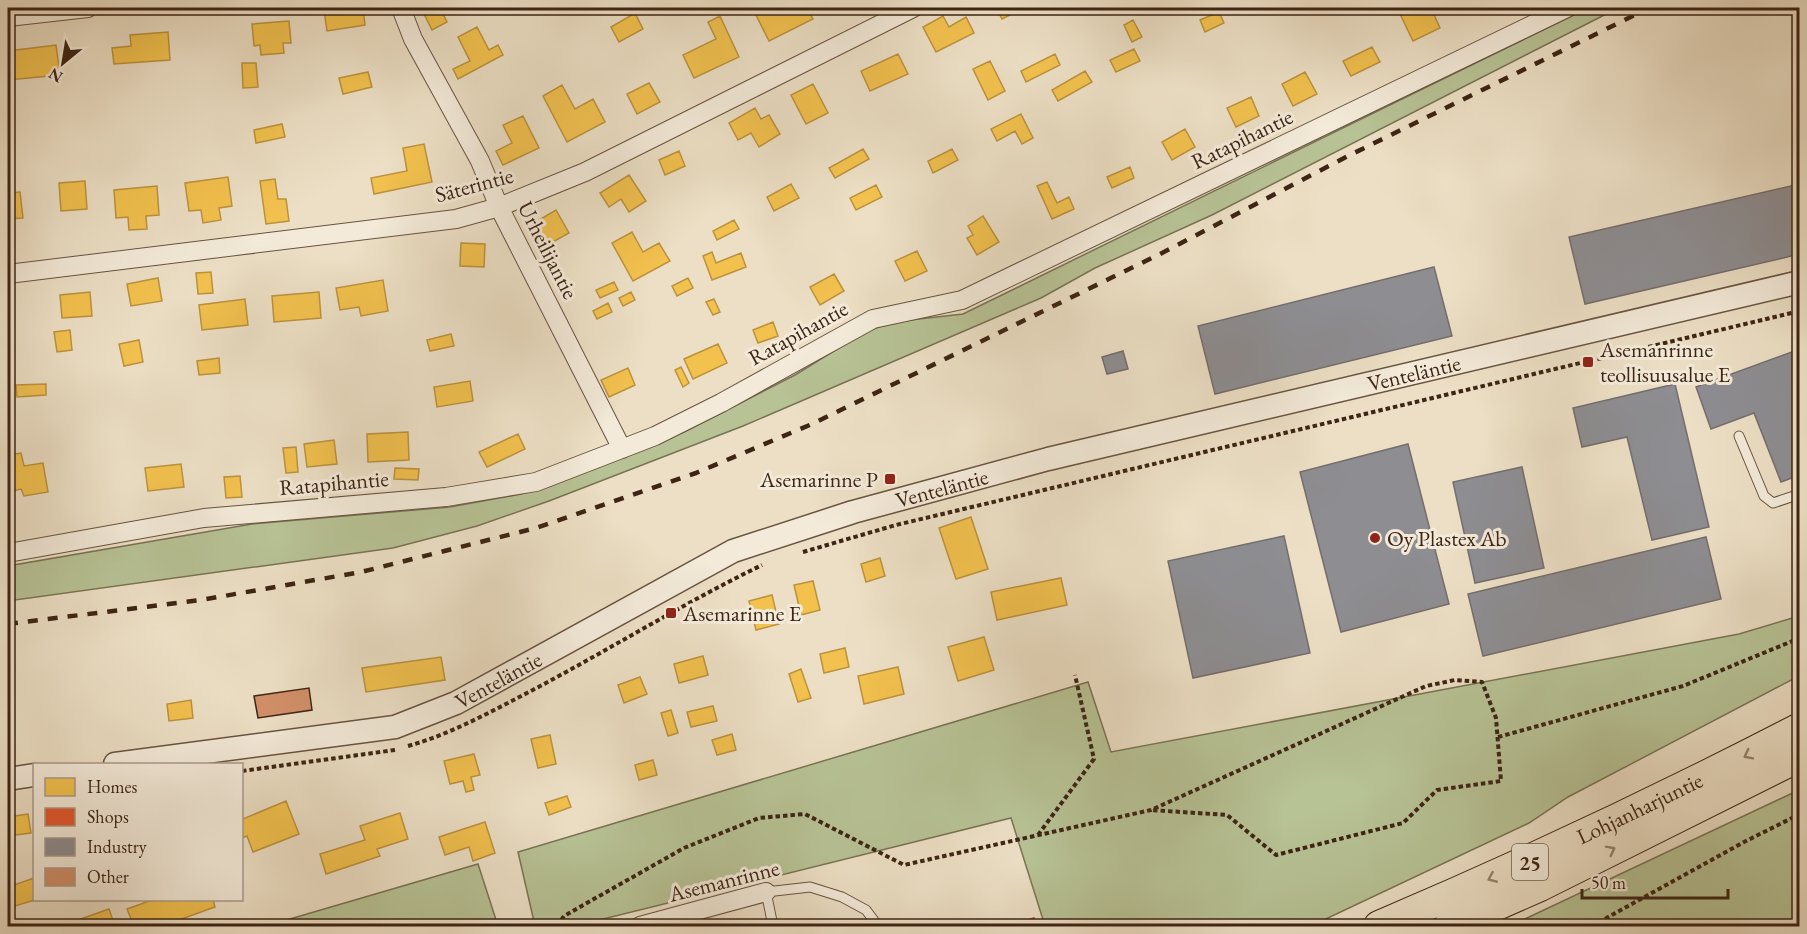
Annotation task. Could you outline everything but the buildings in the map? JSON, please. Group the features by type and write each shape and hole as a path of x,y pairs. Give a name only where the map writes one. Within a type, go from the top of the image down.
{"highway":[{"name":"Lohjanharjuntie","path":"1379,927 1529,862 1678,791 1800,728"},
{"name":"Lohjanharjuntie","path":"1449,927 1540,886 1800,756"}],"street":[{"path":"8,17 88,8"},
{"name":"Urheilijantie","path":"402,8 413,39 480,161 499,207 622,449"},
{"name":"Säterintie","path":"8,274 456,219 499,207 585,172 913,8"},
{"name":"Ratapihantie","path":"8,553 204,518 446,497 536,482 622,449 721,403 873,319 962,300 1567,8"},
{"name":"Venteläntie","path":"130,763 395,727 456,703 733,551 853,512 1048,459 1800,282"},
{"path":"8,779 33,775"},
{"name":"Asemanrinne","path":"640,927 766,892"}],"lane":[{"path":"1739,436 1764,496 1773,503 1800,494"},
{"name":"Asemanrinne","path":"766,892 810,886 842,897 866,910 878,927"},
{"path":"766,892 773,927"}],"path":[{"path":"797,554 896,525 1800,311"},
{"path":"243,771 389,751 432,739 602,653 713,589 765,563"},
{"path":"1498,737 1683,686 1800,638"},
{"path":"1038,835 1094,759 1075,675"},
{"path":"557,927 564,916 684,848 759,818 805,814 904,866 1150,810 1426,686 1455,680 1482,682 1496,718 1501,781 1437,790 1403,823 1276,855 1227,815 1150,810"},
{"path":"1592,927 1744,842 1800,814"}],"green space":[{"path":"1588,8 1618,8 1212,215 1095,268 1041,298 743,426 549,501 477,526 393,548 8,601 8,566 252,524 450,507 521,494 550,486 684,432 795,375 863,333 892,322 963,314"},
{"path":"1799,616 1799,676 1568,797 1529,823 1311,926 1045,926 1011,818 575,926 535,926 518,852 1088,682 1111,752 1739,634"},
{"path":"1799,790 1799,926 1510,926"},
{"path":"478,864 498,926 266,926"}],"railway":[{"path":"8,624 201,600 361,572 536,528 696,473 812,424 1160,254 1348,156 1649,8"}],"place":[{"name":"Asemanrinne teollisuusalue E","path":"1588,362"},
{"name":"Asemarinne P","path":"890,479"},
{"name":"Oy Plastex Ab","path":"1375,538"},
{"name":"Asemarinne E","path":"671,613"}]}
